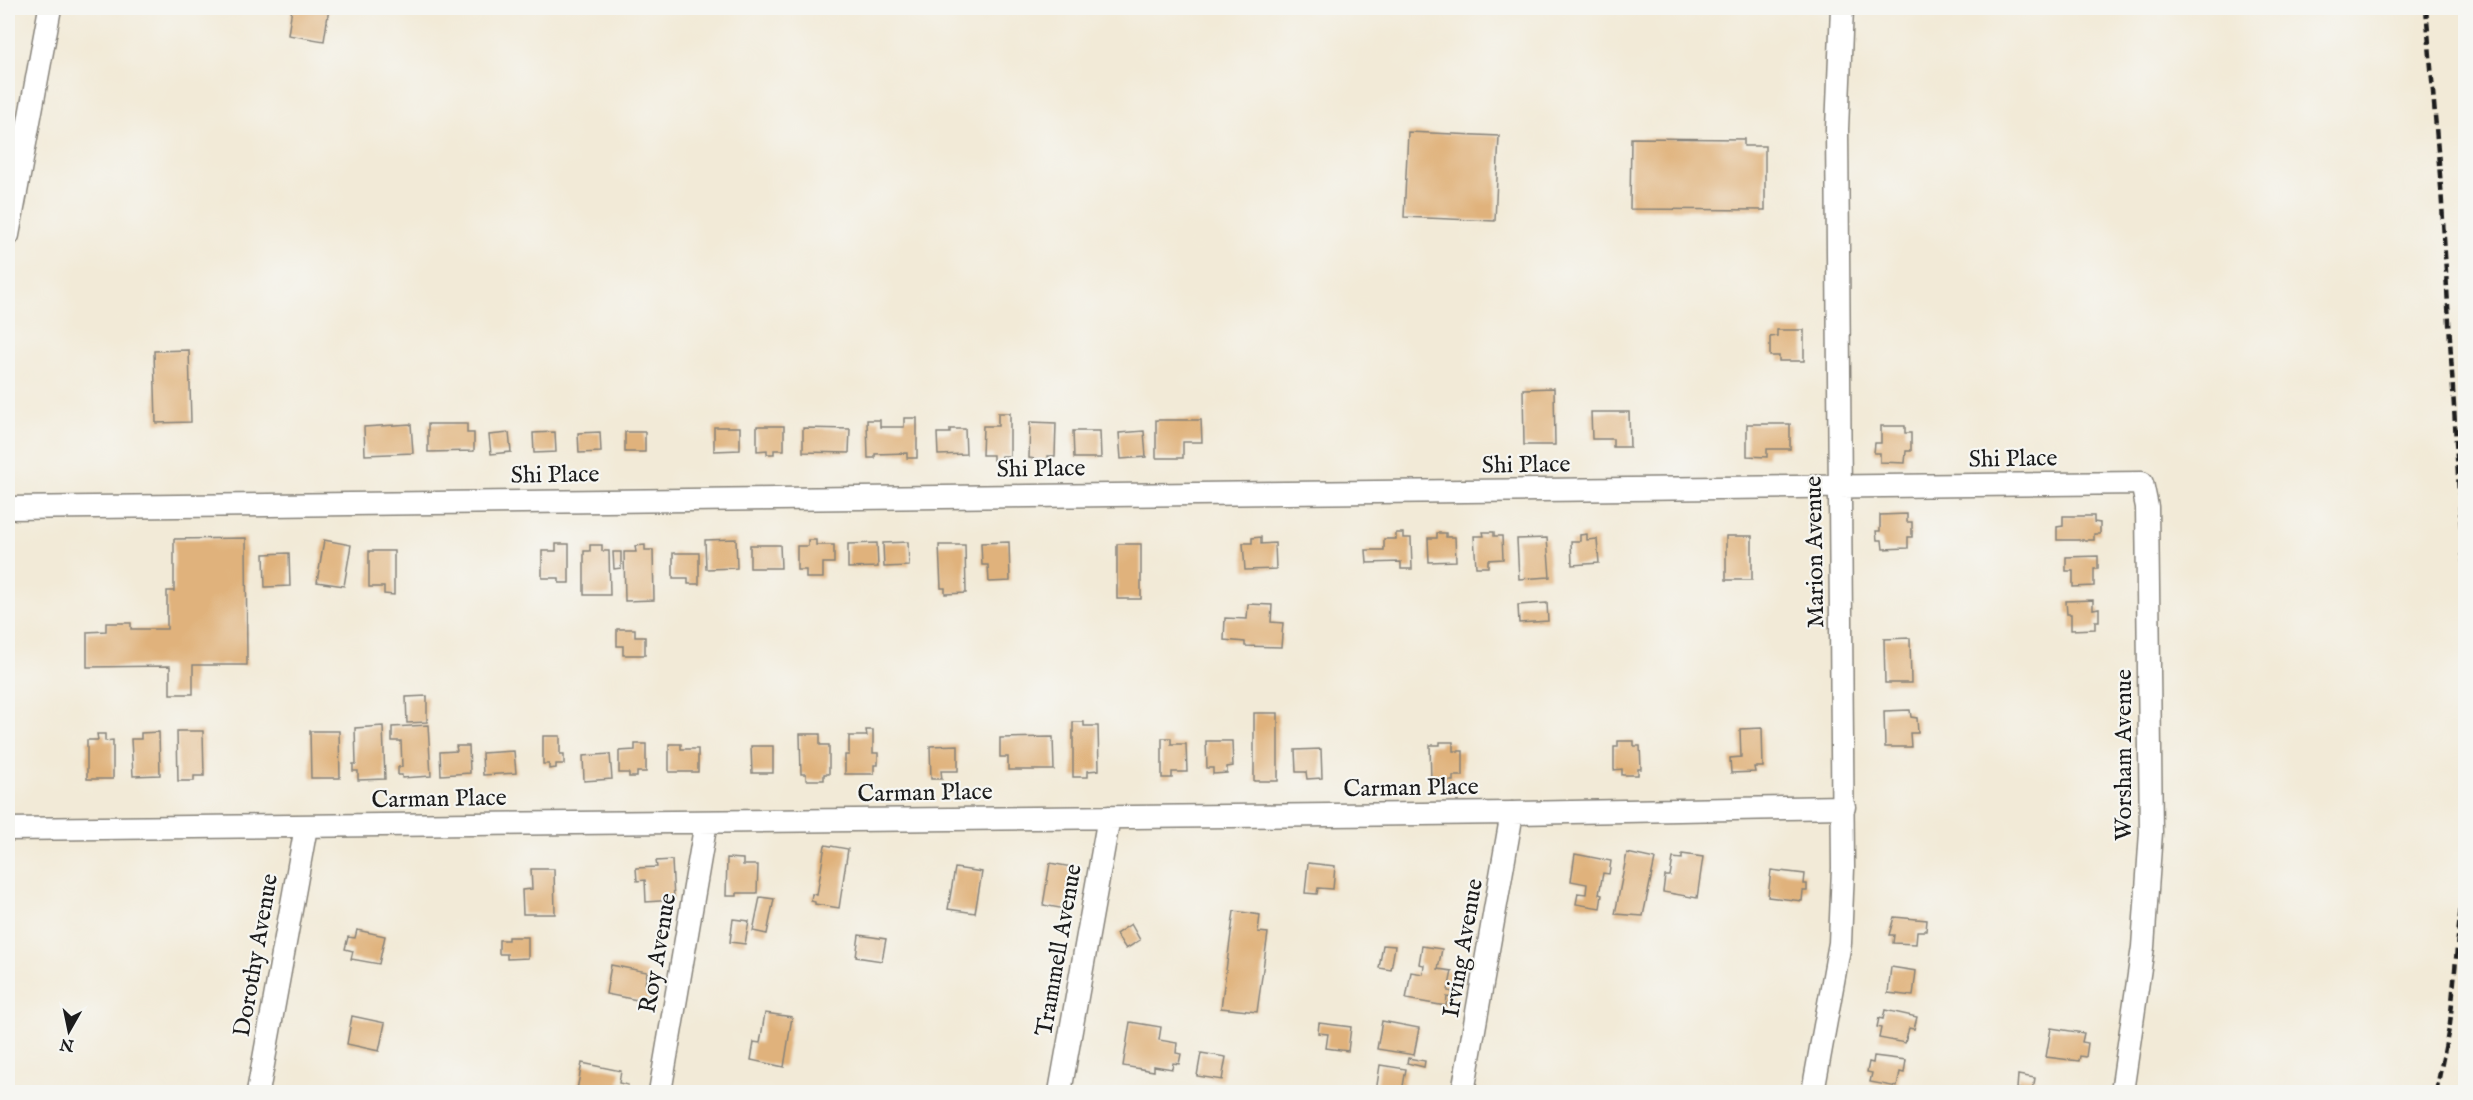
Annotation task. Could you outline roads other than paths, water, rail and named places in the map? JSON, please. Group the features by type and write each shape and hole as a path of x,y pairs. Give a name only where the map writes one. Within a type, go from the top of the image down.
{"street":[{"path":"8,235 50,8"},
{"name":"Marion Avenue","path":"1813,1092 1840,943 1844,807 1838,129 1842,8"},
{"name":"Worsham Avenue","path":"2074,484 2142,483 2147,507 2151,832 2143,947 2122,1092"},
{"name":"Shi Place","path":"8,508 2074,484"},
{"name":"Carman Place","path":"8,829 1512,813 1844,807"},
{"name":"Irving Avenue","path":"1463,1092 1512,813"},
{"name":"Trammell Avenue","path":"1060,1092 1109,817"},
{"name":"Roy Avenue","path":"660,1092 706,822"},
{"name":"Dorothy Avenue","path":"258,1092 306,826"}],"railway":[{"path":"2426,8 2441,187 2466,610"},
{"path":"2436,1092 2450,1024 2466,851"}]}
